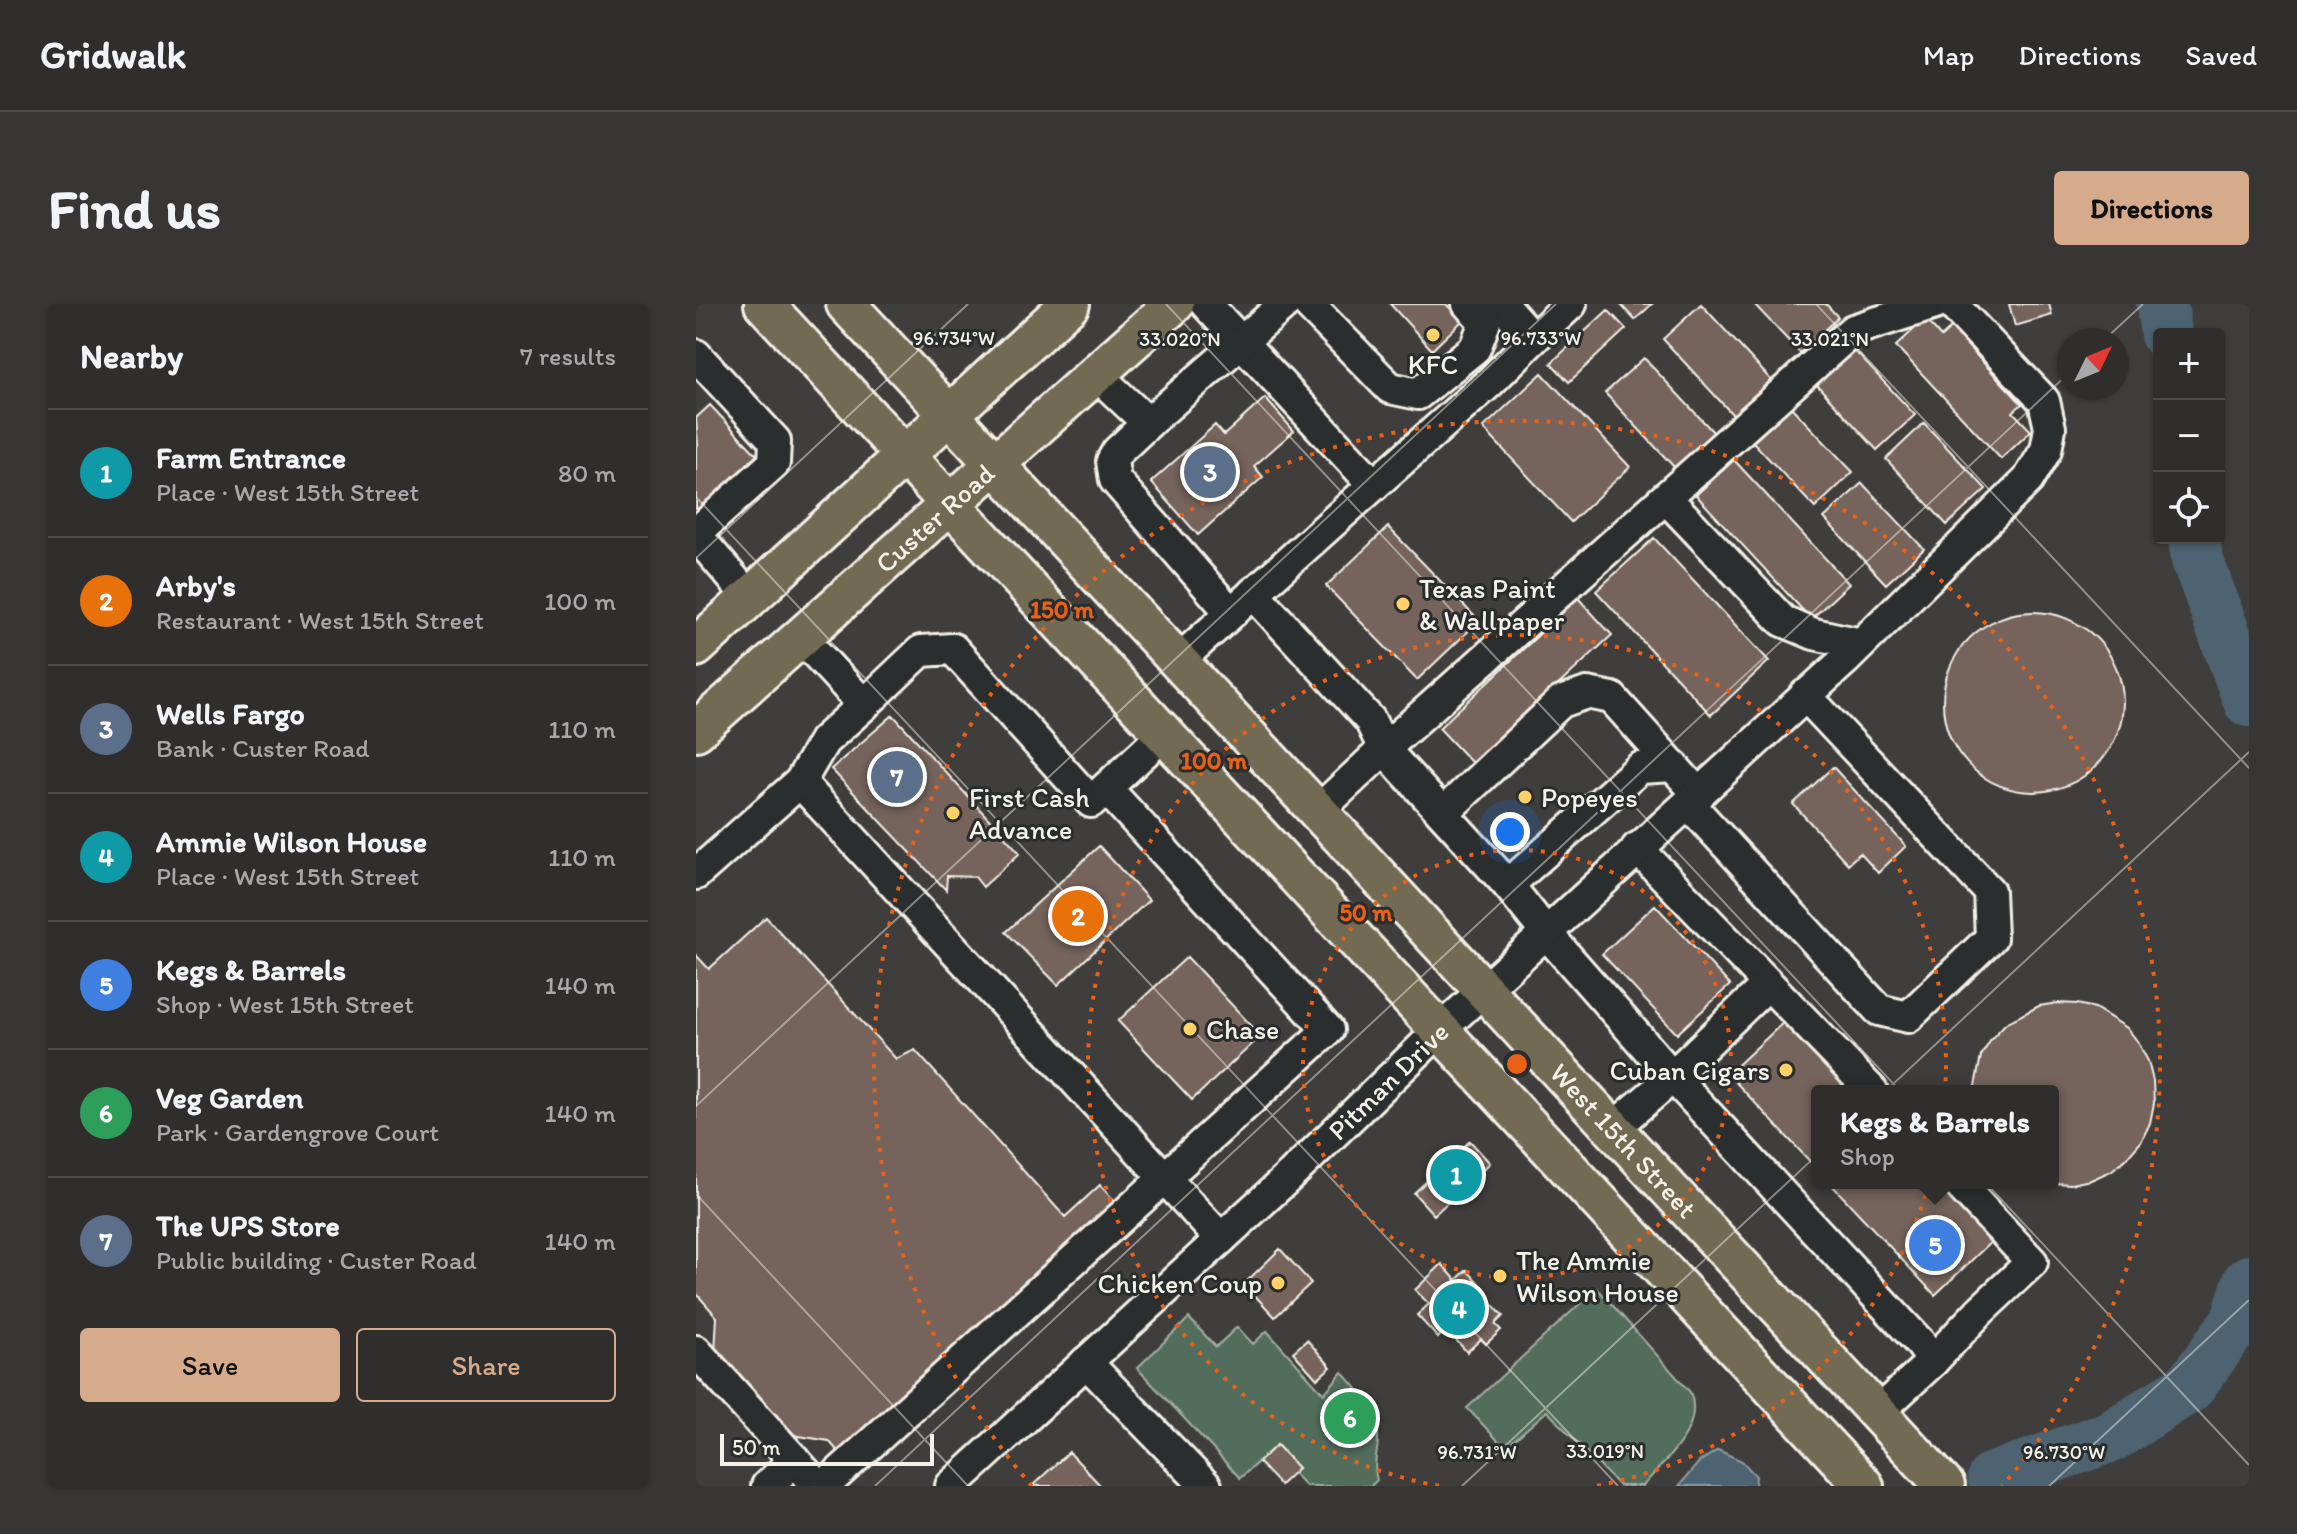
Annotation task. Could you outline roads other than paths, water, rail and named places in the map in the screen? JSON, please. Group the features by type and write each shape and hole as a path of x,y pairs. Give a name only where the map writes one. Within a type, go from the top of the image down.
{"main road":[{"path":"764,304 1864,1486"},
{"name":"West 15th Street","path":"846,304 1936,1477"},
{"path":"696,647 1070,304"},
{"name":"Custer Road","path":"696,731 1174,304"},
{"path":"1833,1453 1877,1413"}],"street":[{"path":"1206,304 1374,485"},
{"path":"1285,304 1117,452 1112,461 1115,480 1242,603 1370,720 1384,749 1508,885 1672,1076 1921,1344 1933,1361"},
{"path":"1308,304 1390,388 1418,394 1475,348 1485,322 1468,304"},
{"path":"1502,304 1533,339"},
{"path":"1178,661 1490,382 1571,304"},
{"path":"1318,811 1853,330 1935,304"},
{"name":"Pitman Drive","path":"951,1486 1293,1173 1440,1030 1637,848 1694,800 1861,644 2028,480 2046,450 2050,428 2044,401 1952,304"},
{"path":"696,355 775,441 774,463 696,534 749,597"},
{"path":"1096,374 1148,423"},
{"path":"1666,498 1783,621 1814,634 1861,644"},
{"path":"801,637 864,705"},
{"path":"696,874 800,782 824,741 921,651 953,649 1091,802 1163,735"},
{"path":"1443,813 1561,702 1587,693 1612,698 1674,766 1694,800 1879,1010 1908,1017 1991,938 1989,891 1815,686"},
{"path":"1508,885 1640,768 1674,766"},
{"path":"800,782 1221,1239"},
{"path":"696,1351 821,1486 1328,1030 1106,788"},
{"path":"1637,848 1866,1085"},
{"path":"1613,1128 1768,984"},
{"path":"1877,1413 2032,1262 1964,1189"},
{"path":"1086,1362 1206,1486"},
{"path":"767,1486 795,1460"}],"water":[{"path":"1718,1450 1742,1461 1756,1476 1755,1486 1679,1486 1699,1462"}],"waterway":[{"path":"2162,304 2165,328"},
{"path":"2195,544 2197,559 2249,701"},
{"path":"1993,1478 2112,1436 2189,1387 2236,1322 2249,1281"}],"place":[{"name":"KFC","path":"1433,335"},
{"name":"Wells Fargo","path":"1210,472"},
{"name":"Texas Paint & Wallpaper","path":"1403,604"},
{"name":"The UPS Store","path":"897,777"},
{"name":"Popeyes","path":"1525,797"},
{"name":"First Cash Advance","path":"953,813"},
{"name":"Arby's","path":"1078,916"},
{"name":"Chase","path":"1190,1029"},
{"name":"Cuban Cigars","path":"1786,1070"},
{"name":"Farm Entrance","path":"1456,1175"},
{"name":"Kegs & Barrels","path":"1935,1245"},
{"name":"The Ammie Wilson House","path":"1500,1276"},
{"name":"Chicken Coup","path":"1278,1283"},
{"name":"Ammie Wilson House","path":"1459,1309"},
{"name":"Veg Garden","path":"1350,1418"}]}
